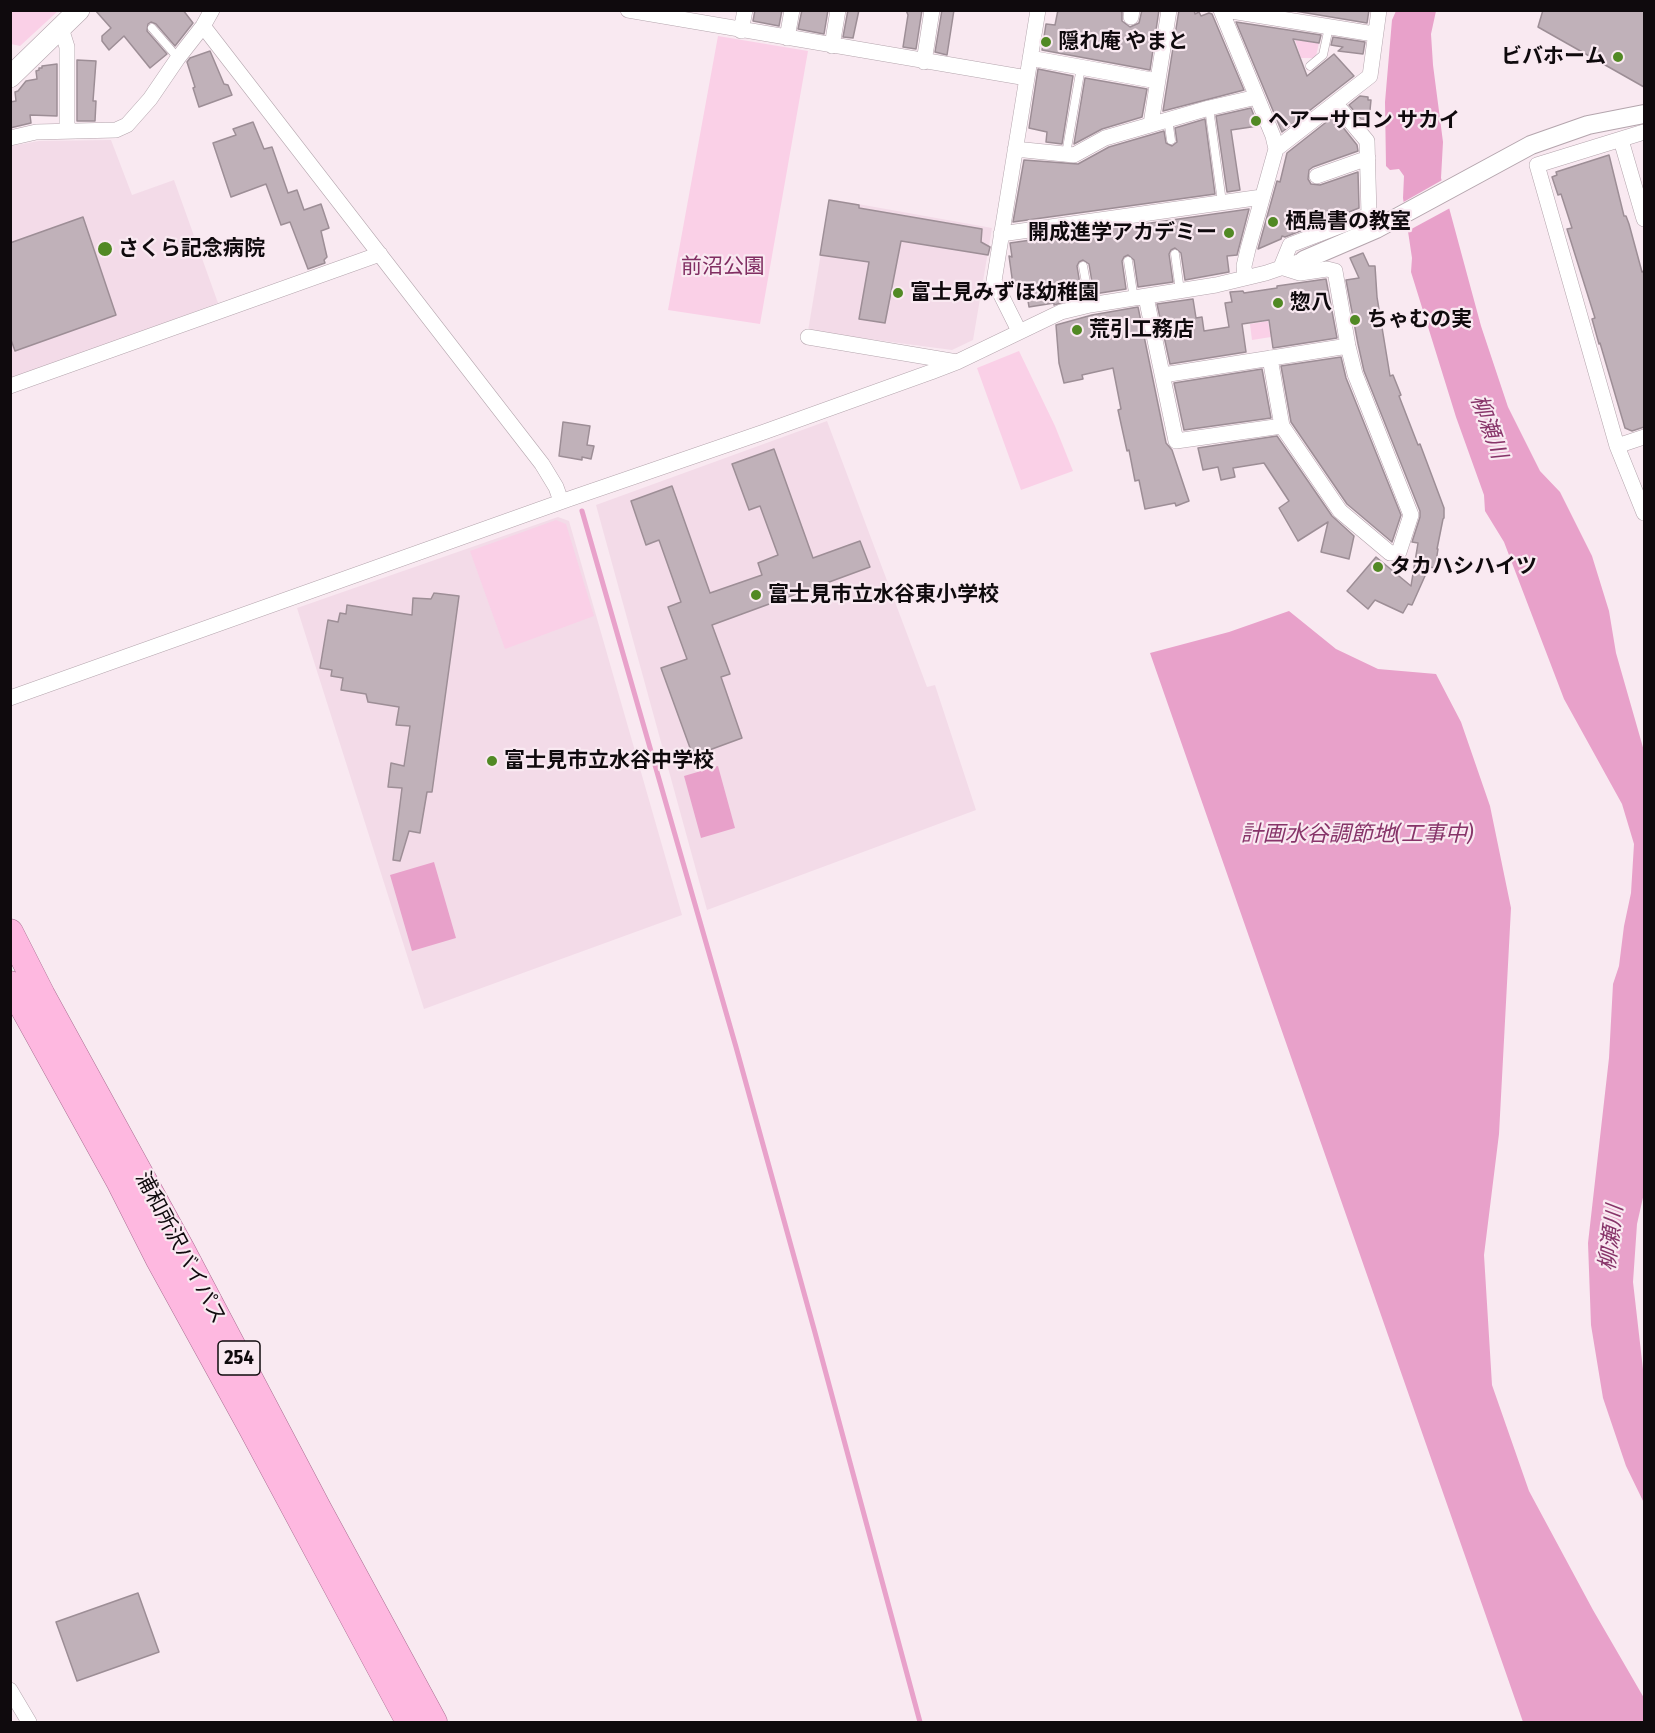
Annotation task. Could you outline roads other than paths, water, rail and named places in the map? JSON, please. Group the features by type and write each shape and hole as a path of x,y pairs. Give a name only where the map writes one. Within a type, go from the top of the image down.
{"highway":[{"name":"浦和所沢バイパス","path":"10,932 434,1722"},
{"name":"浦和所沢バイパス","path":"10,984 119,1180 158,1258 409,1722"}],"main road":[{"path":"10,77 78,10"}],"street":[{"path":"10,138 36,132 116,130 127,125 138,115 203,26 212,10"},
{"path":"627,10 1027,78"},
{"path":"741,31 745,10"},
{"path":"787,38 792,10"},
{"path":"832,46 838,10"},
{"path":"924,62 932,10"},
{"path":"1019,331 994,281 1038,10"},
{"path":"1151,124 1168,10"},
{"path":"1223,10 1374,34"},
{"path":"1223,10 1276,149 1244,266 1245,278"},
{"path":"1276,149 1370,76 1379,10"},
{"path":"203,26 542,464 556,487 572,498"},
{"path":"61,28 67,47 67,130"},
{"path":"1030,58 1157,81"},
{"path":"1015,149 1074,155 1105,138 1168,119 1257,97"},
{"path":"1281,267 1290,245 1369,215 1367,141 1336,104"},
{"path":"10,698 957,362 1061,312 1090,305 1180,292 1245,278 1304,260 1376,229 1531,145 1588,125 1644,114"},
{"path":"1644,132 1537,165 1617,446 1644,513"},
{"path":"1621,140 1644,219"},
{"path":"1317,176 1368,158"},
{"path":"1001,234 1262,197"},
{"path":"11,383 380,254"},
{"path":"1270,358 1282,426 1340,511 1390,553 1399,552 1411,515 1355,374 1335,271 1327,269 1300,273 1281,267"},
{"path":"1140,298 1163,375 1176,441 1282,426"},
{"path":"808,337 957,362"},
{"path":"1163,375 1348,346"},
{"path":"1617,446 1644,438"},
{"path":"10,1690 29,1722"}],"lane":[{"path":"1310,66 1323,55 1329,27"},
{"path":"152,28 178,58"},
{"path":"1065,154 1081,67"},
{"path":"1209,108 1222,202"},
{"path":"1168,119 1172,140"},
{"path":"1175,254 1180,292"},
{"path":"1128,261 1140,298"},
{"path":"1083,266 1090,305"}],"water":[{"name":"柳瀬川","path":"1396,11 1436,11 1431,34 1443,142 1441,178 1481,326 1508,407 1540,471 1560,492 1592,556 1609,611 1616,653 1644,751 1644,1193 1637,1224 1633,1282 1644,1378 1644,1503 1626,1466 1603,1398 1591,1325 1588,1243 1609,1058 1613,984 1619,966 1631,893 1634,844 1622,804 1564,699 1504,542 1485,511 1484,495 1456,417 1411,272 1412,258 1403,198 1404,176 1399,169 1390,170 1386,166 1385,102 1392,20"},
{"name":"計画水谷調節地(工事中)","path":"1289,611 1336,649 1378,669 1436,674 1461,722 1490,806 1511,908 1499,1134 1484,1255 1492,1385 1529,1491 1593,1610 1644,1698 1644,1722 1523,1722 1150,653 1229,632"},
{"path":"718,766 735,828 701,838 684,776"},
{"path":"434,862 456,938 412,951 390,875"}],"waterway":[{"path":"582,511 736,1047 920,1722"}],"place":[{"name":"隠れ庵 やまと","path":"1046,42"},
{"name":"ビバホーム","path":"1618,57"},
{"name":"ヘアーサロン サカイ","path":"1256,121"},
{"name":"栖鳥書の教室","path":"1273,222"},
{"name":"開成進学アカデミー","path":"1229,233"},
{"name":"さくら記念病院","path":"105,249"},
{"name":"富士見みずほ幼稚園","path":"898,293"},
{"name":"惣八","path":"1278,303"},
{"name":"ちゃむの実","path":"1355,320"},
{"name":"荒引工務店","path":"1077,330"},
{"name":"タカハシハイツ","path":"1378,567"},
{"name":"富士見市立水谷東小学校","path":"756,595"},
{"name":"富士見市立水谷中学校","path":"492,761"}],"park label":[{"name":"前沼公園","path":"723,267"}]}
